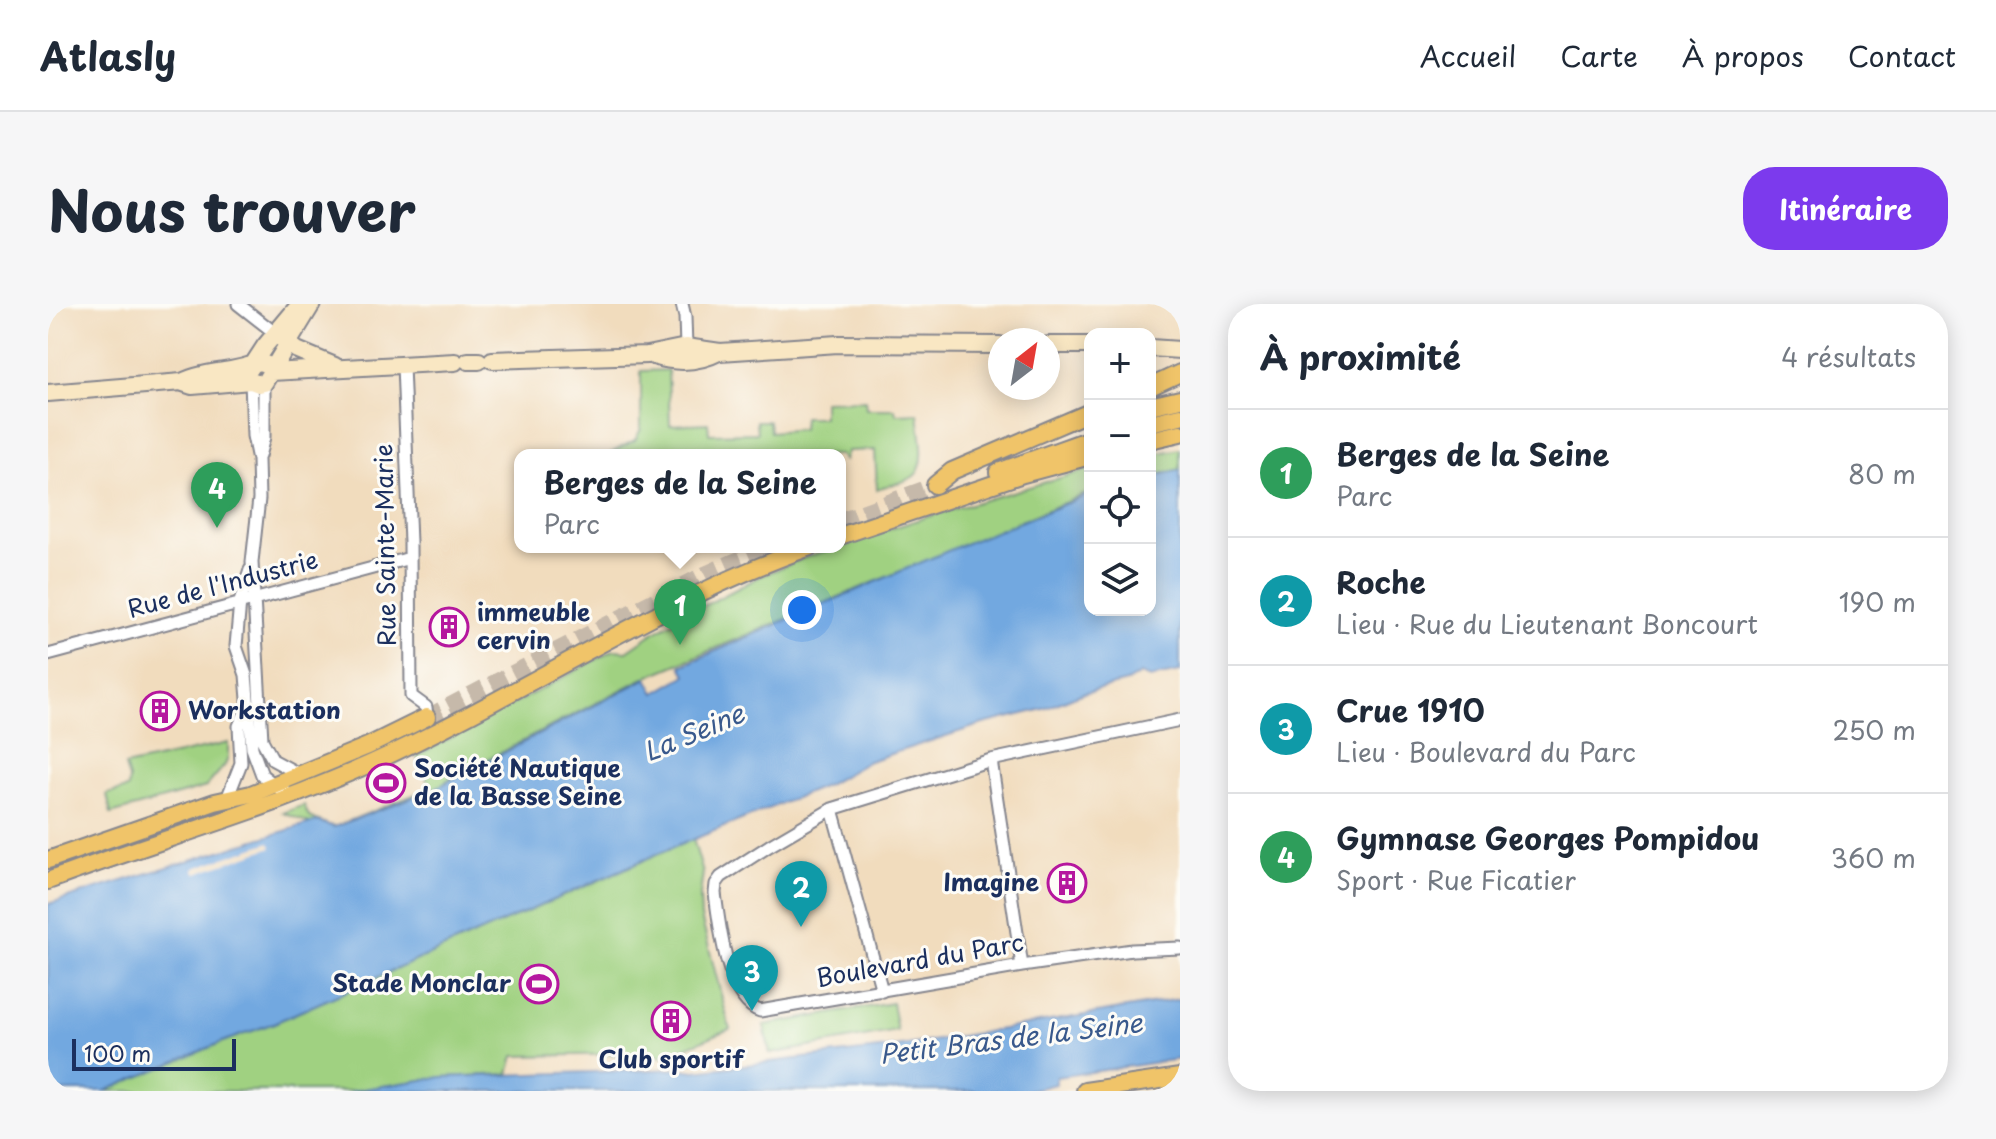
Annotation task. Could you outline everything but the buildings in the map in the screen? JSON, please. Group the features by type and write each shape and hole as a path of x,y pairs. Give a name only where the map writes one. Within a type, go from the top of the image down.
{"main road":[{"path":"1156,384 1180,373"},
{"path":"1156,405 1180,399"},
{"path":"1084,415 952,471 935,485 1084,426"},
{"path":"1156,422 1180,416"},
{"path":"1156,439 1180,433"},
{"path":"916,509 969,484 1084,441"},
{"path":"846,534 1084,458"},
{"path":"48,881 293,795 374,762 709,588 795,553"},
{"path":"48,860 273,785 368,746 427,717"},
{"path":"1085,1091 1180,1077"}],"street":[{"path":"238,304 297,350 341,368"},
{"path":"293,795 273,785 262,775 254,760 246,675 236,646 240,602 252,562 259,499 258,460 253,436 259,375 300,304"},
{"path":"281,338 312,304"},
{"path":"682,304 686,347"},
{"path":"48,393 182,382 203,386 259,375 341,368 651,355 686,347 720,352 838,344 988,345"},
{"path":"1060,345 1084,345"},
{"path":"1156,348 1180,350"},
{"path":"651,355 675,361 692,361 720,352"},
{"name":"Rue Sainte-Marie","path":"403,365 411,696 426,707 427,717"},
{"name":"Rue de l'Industrie","path":"48,655 410,558"},
{"path":"252,562 262,740 273,760 297,773"},
{"path":"227,799 241,763 239,726 249,703"},
{"path":"882,991 832,809 991,760 1180,720"},
{"path":"991,760 1022,966"},
{"name":"Boulevard du Parc","path":"832,809 721,877 716,884 721,939 726,956 745,1002 753,1009 760,1011 1132,950 1180,948"}],"green space":[{"path":"668,370 670,425 708,423 709,434 757,433 756,421 769,421 770,432 802,429 803,417 823,417 823,401 865,400 866,409 895,409 896,414 918,413 922,455 919,471 906,480 877,489 875,450 847,451 846,454 846,449 618,449 635,440 641,429 641,371"},
{"path":"1180,449 1180,469 1156,475 1156,454"},
{"path":"1084,471 1084,495 642,679 446,781 447,788 333,832 283,813 304,805 309,817 334,827 431,788 416,756 614,650 627,651 656,631 761,576 819,553 846,553 846,544"},
{"path":"228,743 225,765 206,787 111,814 107,794 128,789 125,766"},
{"name":"Stade Monclar","path":"693,839 703,873 701,917 730,1029 665,1056 514,1056 509,1074 441,1077 350,1091 105,1091 274,1023"},
{"path":"892,1003 897,1031 770,1054 764,1025"}],"water":[{"name":"La Seine","path":"1180,470 1180,672 1150,678 1140,674 1127,682 1083,693 1044,709 983,724 869,761 827,785 655,855 274,1023 105,1091 48,1091 48,904 317,821 334,827 432,790 647,678 655,693 686,675 681,666 959,546 1084,496 1084,616 1156,616 1156,476"},
{"name":"Petit Bras de la Seine","path":"1180,999 1180,1059 1056,1077 1056,1084 1025,1091 351,1091 441,1077 695,1071 896,1047"}],"pier":[{"path":"270,842 272,847 197,873 194,871 195,868"}],"tunnel":[{"path":"846,518 935,485"},
{"path":"427,717 705,574 753,553"}],"place":[{"name":"Gymnase Georges Pompidou","path":"217,528"},
{"name":"immeuble cervin","path":"449,627"},
{"name":"Berges de la Seine","path":"680,645"},
{"name":"Workstation","path":"160,711"},
{"name":"Société Nautique de la Basse Seine","path":"386,783"},
{"name":"Imagine","path":"1067,883"},
{"name":"Roche","path":"801,927"},
{"name":"Stade Monclar","path":"539,984"},
{"name":"Crue 1910","path":"752,1011"},
{"name":"Club sportif","path":"671,1021"}]}
